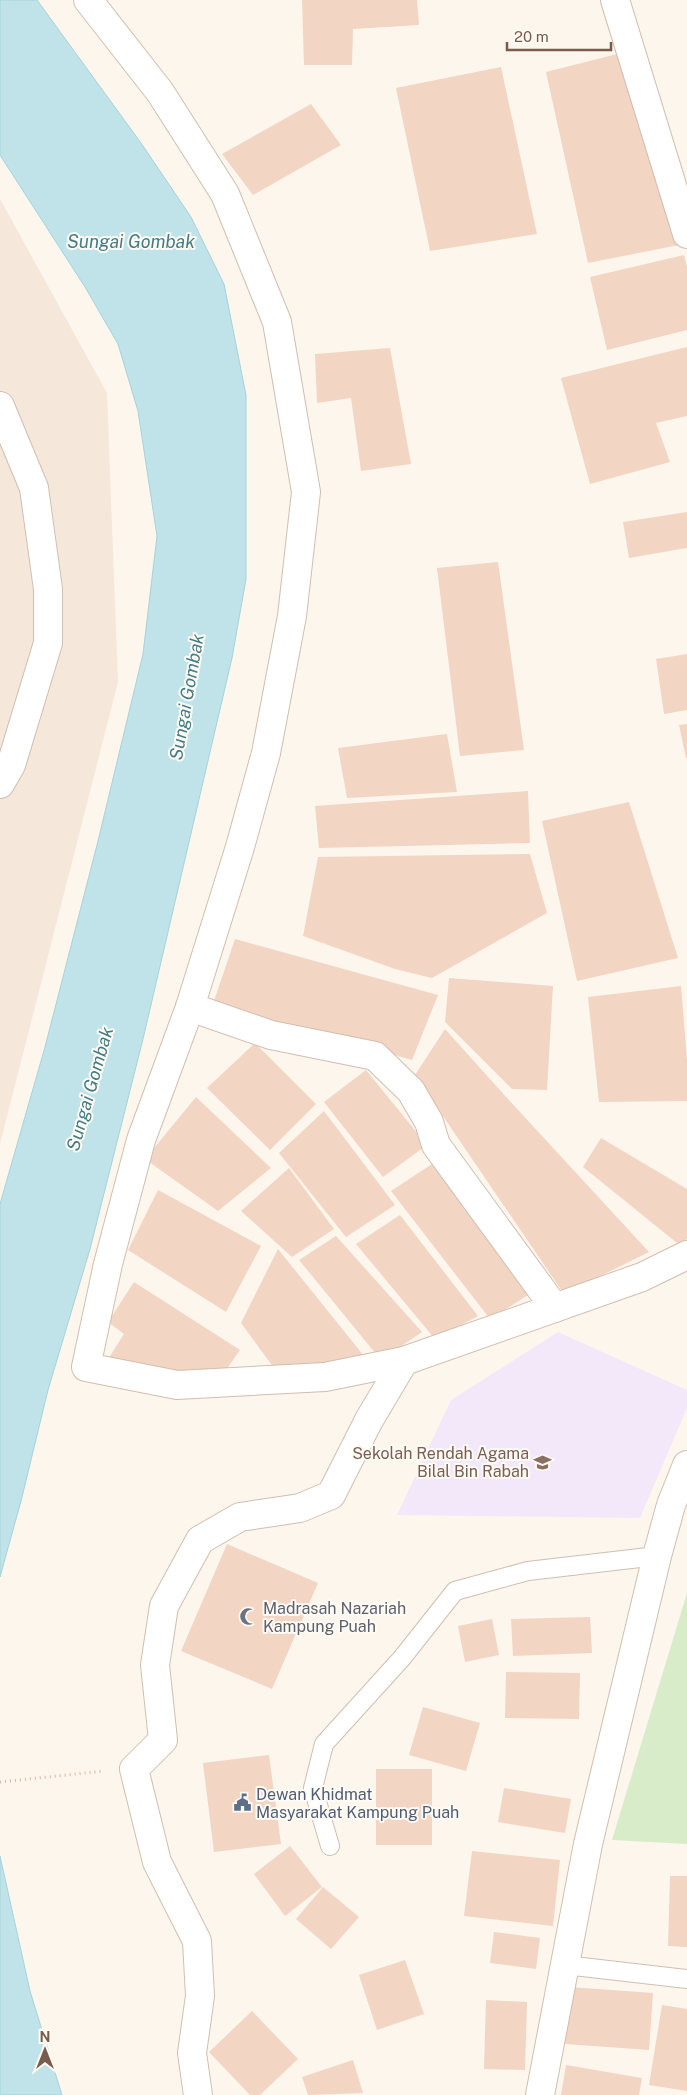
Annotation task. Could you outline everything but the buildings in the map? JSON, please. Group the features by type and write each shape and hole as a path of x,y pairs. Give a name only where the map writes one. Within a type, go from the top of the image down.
{"street":[{"path":"88,0 160,92 225,194 277,322 306,492 292,616 266,753 240,848 190,1007 141,1140 108,1264 86,1367 177,1385 325,1377 404,1360 642,1277 687,1255"},
{"path":"615,0 687,234"},
{"path":"0,406 34,488 48,589 48,643 11,765 0,784"},
{"path":"190,1007 271,1035 375,1056 410,1091 429,1122 436,1145 555,1308"},
{"path":"198,2095 192,2053 200,1996 197,1941 157,1862 134,1769 163,1740 155,1665 164,1606 200,1540 240,1517 300,1508 332,1495 369,1420 404,1360"},
{"path":"540,2095 588,1844 657,1556 671,1505 687,1466"}],"lane":[{"path":"330,1846 313,1788 324,1744 402,1658 456,1591 528,1571 657,1556"},
{"path":"564,1965 687,1979"}],"path":[{"path":"0,1782 99,1771"}],"shaded area":[{"path":"0,199 107,393 118,682 0,1144"},
{"name":"Sekolah Rendah Agama Bilal Bin Rabah","path":"558,1332 687,1390 687,1408 640,1518 397,1515 451,1400"}],"green space":[{"path":"687,1593 687,1844 612,1840"}],"water":[{"name":"Sungai Gombak","path":"0,0 37,0 141,143 191,217 224,284 246,395 246,579 232,658 143,1039 90,1249 48,1390 0,1577 0,1204 45,1047 98,841 143,654 157,536 138,411 118,344 85,287 0,155"},
{"path":"0,1856 30,1991 62,2095 0,2095"}],"place":[{"name":"Sekolah Rendah Agama Bilal Bin Rabah","path":"543,1462"},
{"name":"Madrasah Nazariah Kampung Puah","path":"249,1617"},
{"name":"Dewan Khidmat Masyarakat Kampung Puah","path":"242,1803"}]}
